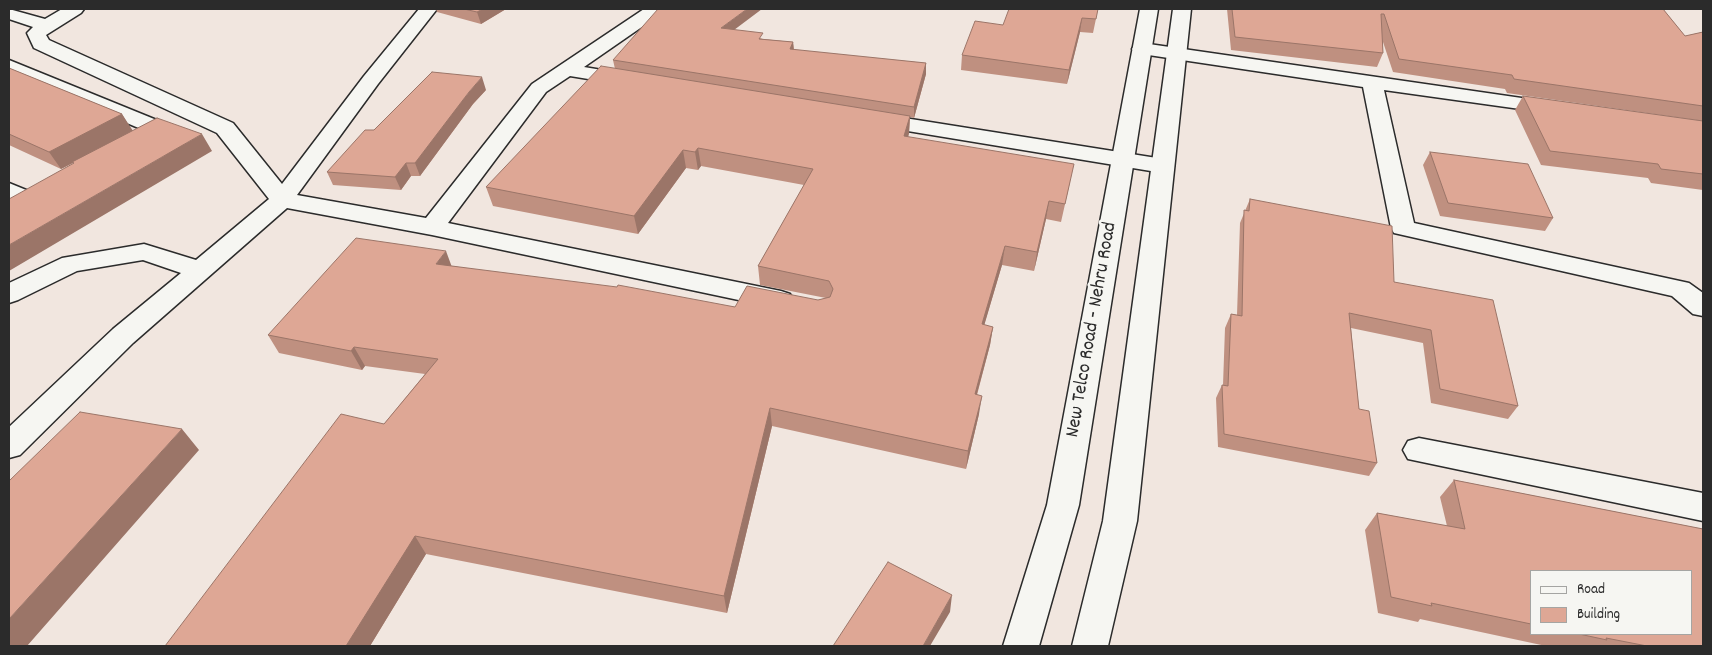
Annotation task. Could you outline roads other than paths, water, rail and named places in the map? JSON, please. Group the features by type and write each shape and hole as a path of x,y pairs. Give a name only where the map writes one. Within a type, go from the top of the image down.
{"street":[{"path":"75,9 36,32 41,44 225,128 282,200 432,227 800,304"},
{"path":"9,446 123,336 282,200 371,80 428,9"},
{"path":"432,227 539,88 656,9"},
{"name":"New Telco Road - Nehru Road","path":"1021,646 1063,505 1149,9"},
{"path":"1090,646 1120,521 1182,9"},
{"path":"9,13 46,25"},
{"path":"1142,49 1576,111"},
{"path":"9,66 156,128 113,154"},
{"path":"567,70 654,84"},
{"path":"9,84 29,74"},
{"path":"1372,82 1403,228 1692,286 1703,307"},
{"path":"850,115 1163,166"},
{"path":"9,294 71,264 144,252 200,270"},
{"path":"1419,450 1703,507"}]}
